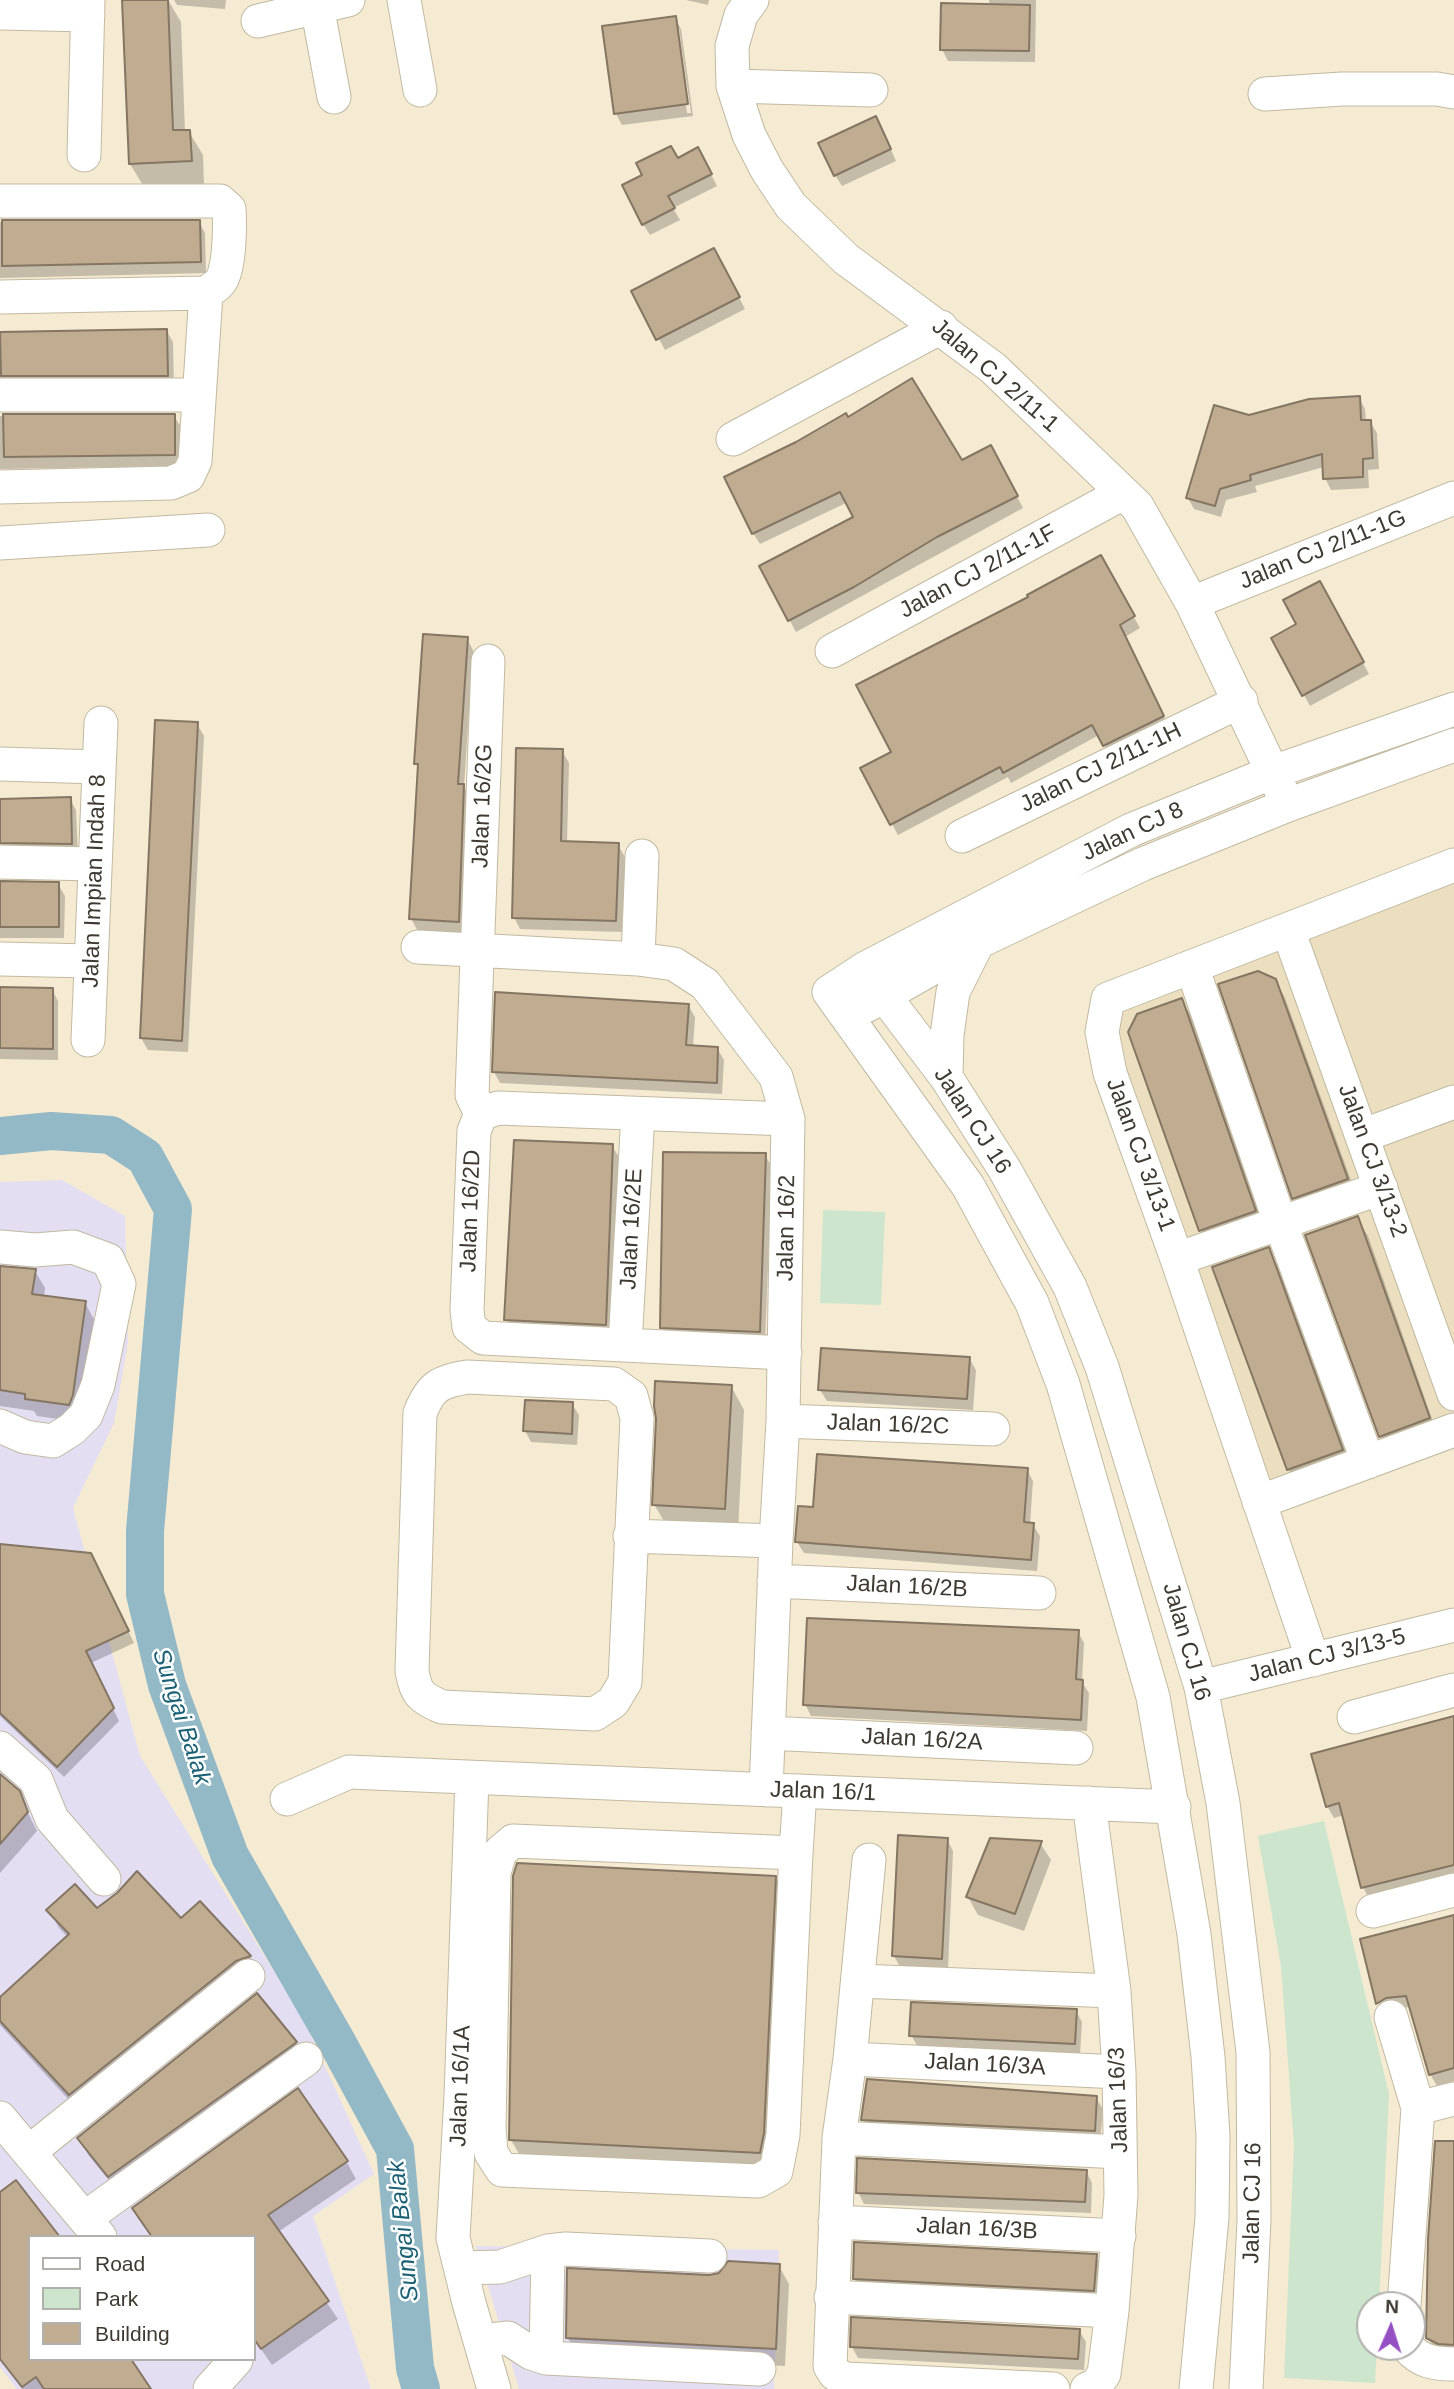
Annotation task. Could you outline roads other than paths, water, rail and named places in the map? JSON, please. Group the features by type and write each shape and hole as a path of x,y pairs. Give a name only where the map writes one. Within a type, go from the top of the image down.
{"street":[{"path":"404,0 420,90"},
{"name":"Jalan CJ 2/11-1","path":"752,0 741,15 732,46 733,86 749,135 767,170 791,206 846,259 942,327 993,368 1137,506 1192,603 1241,701 1288,805"},
{"path":"258,21 332,3 334,97"},
{"path":"0,13 88,7 84,155"},
{"path":"733,86 872,90"},
{"path":"1265,94 1342,89 1437,89 1454,92"},
{"path":"0,201 220,201 229,209 225,268 221,282 206,292 0,297"},
{"path":"0,486 171,483 188,476 195,461 206,292"},
{"path":"733,439 942,327"},
{"path":"0,395 198,395"},
{"name":"Jalan CJ 2/11-1F","path":"832,651 1124,493"},
{"name":"Jalan CJ 2/11-1G","path":"1192,603 1454,498"},
{"path":"0,543 208,530"},
{"name":"Jalan 16/2G","path":"488,661 472,1095 489,1111"},
{"name":"Jalan CJ 2/11-1H","path":"962,836 1241,701"},
{"name":"Jalan CJ 8","path":"839,1005 873,982 1131,830 1273,772 1454,709"},
{"name":"Jalan Impian Indah 8","path":"88,1040 102,723"},
{"name":"Jalan CJ 8","path":"873,982 978,942 1143,864 1288,805 1454,746"},
{"path":"0,764 99,767"},
{"path":"638,959 642,856"},
{"path":"0,862 96,864"},
{"name":"Jalan CJ 3/13-1","path":"1313,1660 1177,1259 1110,1073 1102,1032 1108,999 1454,865"},
{"name":"Jalan CJ 3/13-2","path":"1288,930 1381,1188 1448,1355 1454,1394"},
{"path":"946,1077 947,1035 953,992 978,942"},
{"name":"Jalan 16/2","path":"418,947 638,959 674,964 705,984 776,1077 788,1119 785,1353 766,1790"},
{"path":"0,959 91,961"},
{"path":"1192,967 1280,1222 1368,1462"},
{"name":"Jalan CJ 16","path":"873,982 946,1077 1006,1170 1070,1287 1102,1367 1201,1687 1223,1803 1253,2052 1254,2220 1246,2389"},
{"name":"Jalan CJ 16","path":"839,1005 968,1186 1032,1303 1063,1384 1153,1697 1194,1934 1208,2057 1213,2136 1212,2218 1196,2389"},
{"path":"1363,1136 1454,1102"},
{"path":"489,1111 788,1119"},
{"name":"Jalan 16/2D","path":"489,1111 474,1130 467,1310 469,1327 483,1338 625,1345"},
{"name":"Jalan 16/2E","path":"625,1345 638,1114"},
{"path":"1177,1259 1381,1188"},
{"path":"0,1247 36,1250 72,1247 108,1260 119,1284 98,1385 86,1415 72,1429 53,1441 24,1437 0,1426"},
{"path":"625,1345 785,1353"},
{"path":"467,1377 614,1384 631,1396 637,1418 630,1536 625,1682 613,1702 595,1714 455,1708 434,1704 415,1689 412,1671 420,1413 428,1394 443,1381 467,1377"},
{"name":"Jalan 16/2C","path":"783,1421 993,1429"},
{"path":"1259,1502 1454,1430"},
{"path":"630,1536 775,1541"},
{"name":"Jalan 16/2B","path":"774,1581 1039,1593"},
{"name":"Jalan CJ 3/13-5","path":"1201,1687 1454,1625"},
{"path":"1354,1717 1454,1690"},
{"name":"Jalan 16/2A","path":"768,1733 1076,1748"},
{"path":"0,1748 36,1780 52,1819 104,1879"},
{"name":"Jalan 16/1","path":"287,1799 349,1772 1174,1807"},
{"name":"Jalan 16/1A","path":"472,1778 461,2096 453,2238 494,2389"},
{"path":"796,1853 513,1841 500,1852 494,1874 489,2128 491,2153 502,2170 758,2181 776,2171 783,2135 800,1791"},
{"name":"Jalan 16/3","path":"1087,2389 1096,2385 1104,2374 1119,2236 1120,2152 1114,1991 1089,1803"},
{"path":"869,1860 850,2059 839,2138 830,2366 835,2374 846,2379 1053,2389"},
{"path":"1373,1911 1454,1890"},
{"path":"29,2152 248,1976"},
{"path":"858,1981 1114,1991"},
{"path":"1391,2017 1418,2108 1405,2291"},
{"path":"0,2118 93,2227 306,2059"},
{"name":"Jalan 16/3A","path":"850,2059 1119,2072"},
{"path":"1418,2108 1454,2099"},
{"path":"839,2138 1120,2152"},
{"name":"Jalan 16/3B","path":"835,2222 1119,2236"},
{"path":"461,2268 500,2267 548,2250 566,2249 710,2256"},
{"path":"546,2358 548,2250"},
{"path":"831,2297 1112,2311"},
{"path":"480,2341 508,2338 531,2353 546,2358 759,2369"},
{"path":"1426,2360 1436,2364 1454,2364"},
{"path":"210,2389 235,2361"}],"waterway":[{"name":"Sungai Balak","path":"0,1136 51,1131 111,1135 145,1157 173,1209 145,1531 145,1594 167,1685 230,1856 395,2149 415,2368 421,2389"}]}
